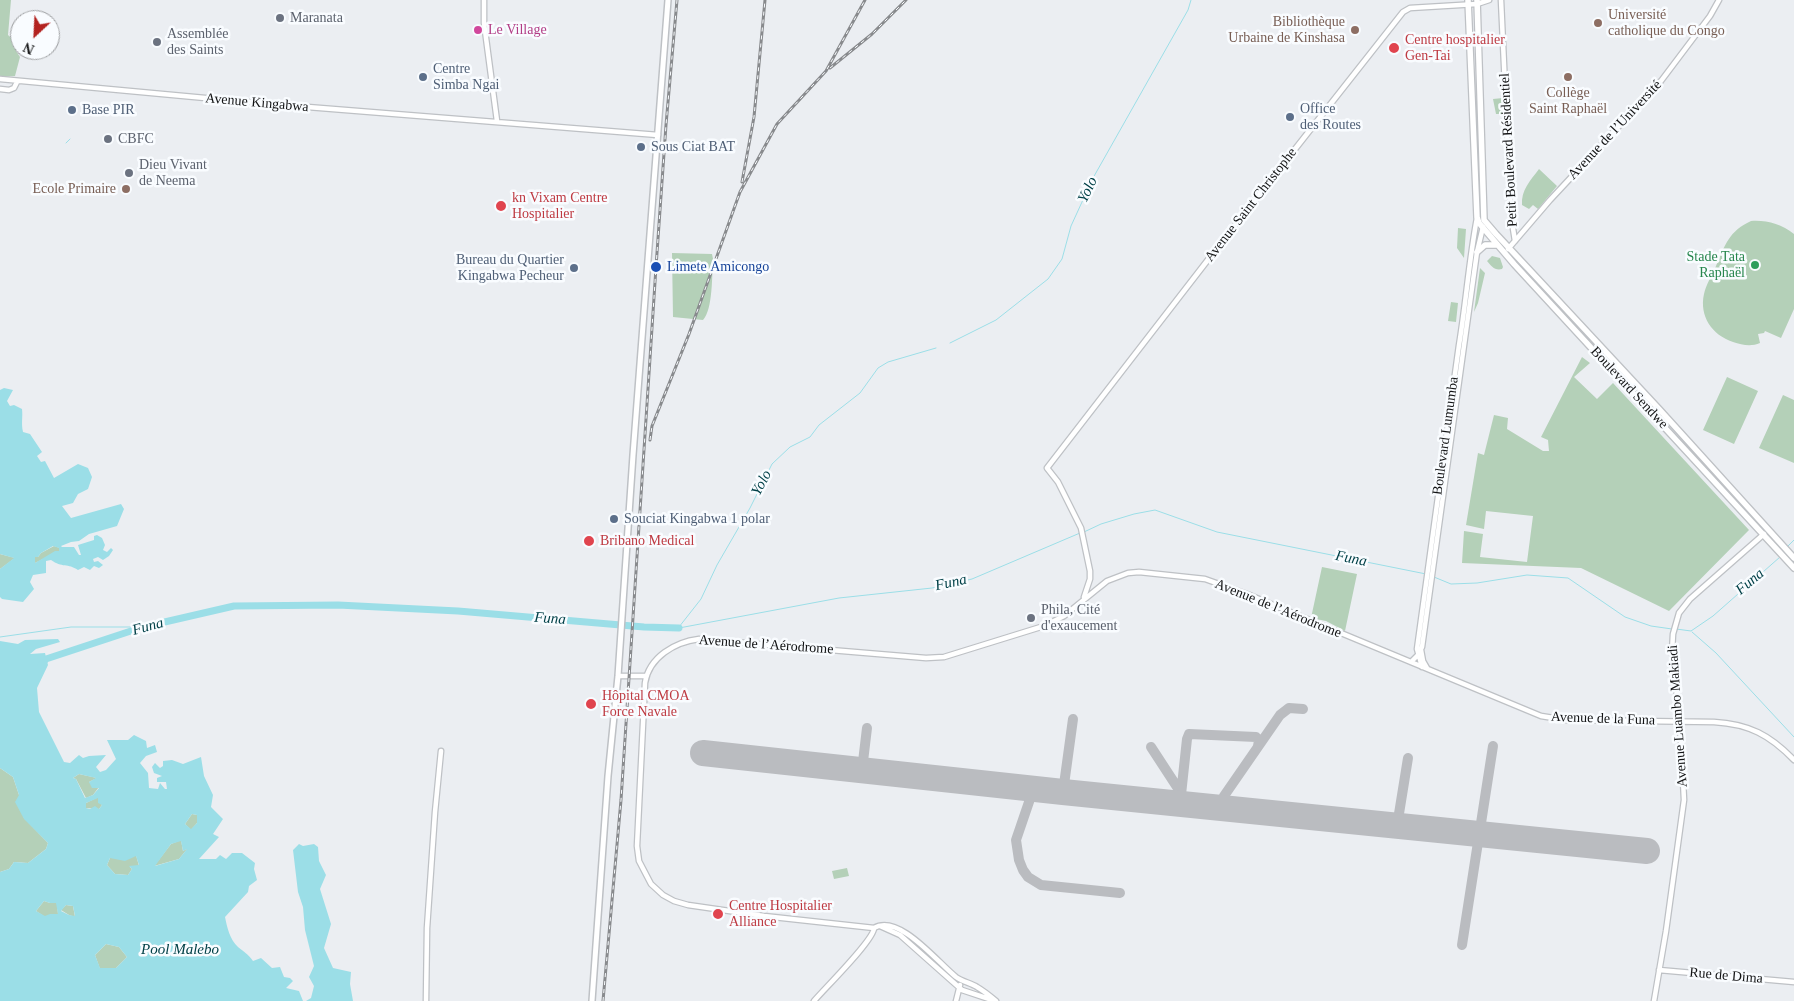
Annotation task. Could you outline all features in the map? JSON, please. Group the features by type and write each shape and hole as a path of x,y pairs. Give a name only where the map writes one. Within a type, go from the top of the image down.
{"highway":[{"name":"Boulevard Lumumba","path":"1468,2 1477,217 1482,228"},
{"name":"Boulevard Lumumba","path":"1477,2 1484,220"},
{"name":"Boulevard Sendwe","path":"1484,220 1790,556 1794,568"},
{"name":"Boulevard Sendwe","path":"1482,228 1767,532"},
{"path":"1477,252 1485,245 1496,245"}],"main road":[{"path":"484,0 484,23 497,121"},
{"path":"592,1001 608,776 622,629 621,614 668,0"},
{"name":"Avenue Saint Christophe","path":"1084,598 1090,580 1090,571 1081,528 1058,482 1047,468 1403,12 1410,8 1489,0"},
{"name":"Petit Boulevard Résidentiel","path":"1502,0 1514,241"},
{"name":"Avenue de l’Université","path":"1505,254 1550,200 1661,81 1689,45 1719,0"},
{"name":"Avenue Kingabwa","path":"0,79 389,114 658,135"},
{"path":"0,89 10,90 14,88 17,82"},
{"name":"Boulevard Lumumba","path":"1411,662 1418,655 1419,649 1477,217"},
{"name":"Boulevard Lumumba","path":"1430,568 1477,252 1484,220"},
{"name":"Avenue Luambo Makiadi","path":"1654,1001 1666,931 1684,800 1680,721 1672,652 1676,620 1690,599 1767,532"},
{"name":"Avenue de l’Aérodrome","path":"646,676 655,661 668,649 689,640 699,639 912,657 944,657 1044,626 1064,616 1107,580 1128,573 1139,572 1205,580 1247,594 1411,662"},
{"path":"1404,660 1412,656 1419,649 1428,670"},
{"path":"1418,655 1422,667"},
{"name":"Avenue de la Funa","path":"1411,662 1541,716 1566,720 1722,722 1743,726 1773,740 1794,760"},
{"path":"618,676 646,676 637,832 639,861 651,884 663,895 688,905 764,916 893,926 904,931 960,980 976,986 996,1001"},
{"path":"426,1001 427,928 441,751"},
{"path":"876,926 900,935 959,987 969,993 996,1001"},
{"path":"814,1001 866,944 876,926"},
{"name":"Rue de Dima","path":"1659,970 1794,982"},
{"path":"956,1001 960,980"}],"green space":[{"path":"0,0 11,0 8,35 10,37 10,60 19,60 15,76 0,77"},
{"path":"1503,98 1504,114 1496,114 1493,99"},
{"path":"1539,169 1557,186 1538,209 1533,205 1529,209 1522,205 1523,195"},
{"name":"Stade Tata Raphaël","path":"1751,221 1774,223 1794,234 1794,309 1781,338 1765,331 1758,334 1760,343 1750,345 1733,342 1713,330 1705,317 1703,302 1706,287 1729,239 1738,229"},
{"path":"1458,228 1466,229 1464,258 1457,248"},
{"path":"672,253 712,254 712,282 709,308 703,320 673,317"},
{"path":"1492,256 1500,258 1502,269 1495,269 1487,261"},
{"path":"1480,268 1485,273 1474,312"},
{"path":"1451,302 1458,303 1456,322 1448,321"},
{"path":"1582,357 1590,363 1574,377 1597,399 1613,383 1749,530 1669,611 1581,568 1462,563 1464,531 1483,534 1480,557 1527,562 1533,516 1486,511 1484,529 1466,525 1478,453 1484,455 1494,415 1508,418 1507,429 1543,451 1549,451 1548,440 1541,437"},
{"path":"1727,377 1758,391 1734,444 1703,430"},
{"path":"1783,395 1794,400 1794,463 1759,448"},
{"path":"54,546 60,548 60,551 35,563 35,557 38,557 41,553"},
{"path":"0,554 15,558 0,569"},
{"path":"1322,567 1357,574 1345,631 1326,621 1311,618"},
{"path":"0,768 13,777 24,818 48,843 46,849 28,863 14,862 9,869 0,872"},
{"path":"79,774 97,778 89,782 99,787 93,795 86,798 76,779 73,778"},
{"path":"98,797 102,805 99,809 86,808 86,803"},
{"path":"192,814 197,815 197,823 191,830 185,824"},
{"path":"181,840 183,851 188,848 179,859 154,866 171,844"},
{"path":"136,855 139,866 130,867 132,869 128,875 115,874 107,865 110,858"},
{"path":"847,868 849,876 834,879 832,871"},
{"path":"44,901 57,903 58,914 45,917 36,911"},
{"path":"66,905 73,906 75,917 61,910"},
{"path":"106,944 119,947 127,957 116,968 100,969 95,955"}],"water":[{"path":"4,388 13,390 7,401 10,406 14,405 22,409 23,432 30,434 42,452 37,456 41,462 45,461 54,478 78,464 88,468 92,477 88,489 78,494 73,503 62,506 71,518 121,504 124,509 117,526 89,534 79,541 61,546 74,547 79,555 81,555 78,545 94,540 94,536 97,535 102,538 105,545 103,550 107,552 111,548 113,550 103,560 98,557 93,559 94,562 98,561 103,565 99,568 94,566 90,570 84,567 78,570 51,560 46,561 46,573 33,575 30,582 34,589 23,602 2,599 0,597 0,569 14,558 0,554 0,390","holes":["53,546 59,548 59,551 55,551 35,563 35,557 38,557 41,553"]},
{"name":"Pool Malebo","path":"58,639 60,642 36,649 30,654 45,653 48,665 37,688 39,712 64,762 70,763 79,755 83,758 106,755 96,767 100,772 106,770 116,759 107,740 128,740 134,735 146,741 147,748 155,745 157,752 146,756 140,763 148,773 149,788 158,789 160,783 167,789 166,782 157,782 157,778 162,776 154,773 152,767 155,763 160,768 163,766 163,761 172,760 183,764 201,757 204,776 213,795 211,807 223,819 213,834 219,837 199,859 216,859 220,855 226,859 232,853 242,853 255,863 254,869 257,880 249,886 248,892 225,917 231,937 235,944 253,961 261,958 272,968 280,967 284,977 290,978 293,981 286,988 299,991 303,1001 0,1001 0,872 9,869 14,862 28,863 46,849 48,843 24,819 15,802 19,795 13,777 0,768 0,641 18,644 25,640","holes":["79,774 96,778 89,782 92,788 99,788 93,795 85,798 76,779 73,778","98,798 98,803 102,805 99,809 95,806 90,809 86,808 86,803","192,814 197,815 197,823 191,829 185,824","181,841 183,851 187,849 179,859 155,866 171,844","136,856 139,865 129,866 132,869 128,875 115,874 107,865 110,858 125,861","44,901 56,903 58,914 45,916 36,911","66,905 73,906 75,916 61,911","106,944 119,947 127,957 116,968 100,968 95,955"]},
{"path":"299,844 303,846 314,844 318,847 319,861 326,875 320,889 331,924 324,948 333,968 351,972 350,984 353,1001 306,1001 311,998 314,986 309,977 314,966 305,930 303,907 298,892 293,850"}],"waterway":[{"name":"Yolo","path":"950,343 996,320 1048,279 1062,259 1071,226 1093,178 1188,10 1191,0"},
{"path":"66,143 70,139"},
{"name":"Yolo","path":"679,627 701,599 717,565 750,508 772,464 790,447 810,437 819,425 860,393 878,368 888,362 936,348"},
{"name":"Funa","path":"1084,532 1101,524 1155,510 1217,532 1426,574"},
{"name":"Funa","path":"679,628 839,598 932,588 972,579 1080,533"},
{"name":"Funa","path":"1788,546 1794,540"},
{"name":"Funa","path":"1676,629 1691,631 1713,616 1780,557"},
{"name":"Funa","path":"1434,577 1451,584 1477,583 1527,575 1568,578 1625,617 1651,626 1672,629"},
{"name":"Funa","path":"41,665 46,659 143,627 234,606 338,605 458,611 644,627 679,628"},
{"path":"0,637 71,627 146,627"},
{"path":"1692,632 1716,653 1794,737"}],"taxiway":[{"path":"1221,808 1224,796 1280,715 1289,708 1303,709"},
{"path":"1063,792 1073,719"},
{"path":"862,770 867,728"},
{"path":"1180,804 1189,734 1256,737 1259,741 1258,746"},
{"path":"1462,945 1493,746"},
{"path":"1151,747 1181,793"},
{"path":"1397,826 1408,758"},
{"path":"1032,789 1016,840 1019,860 1028,877 1041,885 1120,893"}],"runway":[{"path":"703,753 1063,792 1647,851"}],"railway":[{"path":"603,1001 621,800 656,267 677,0"},
{"path":"742,182 754,117 765,0"},
{"path":"650,440 652,426 689,334 740,192 777,124 826,71 865,0"},
{"path":"830,68 872,34 906,0"}],"place":[{"name":"Maranata","path":"280,18"},
{"name":"Université catholique du Congo","path":"1598,23"},
{"name":"Le Village","path":"478,30"},
{"name":"Bibliothèque Urbaine de Kinshasa","path":"1355,30"},
{"name":"Assemblée des Saints","path":"157,42"},
{"name":"Centre hospitalier Gen-Tai","path":"1394,48"},
{"name":"Centre Simba Ngai","path":"423,77"},
{"name":"Collège Saint Raphaël","path":"1568,77"},
{"name":"Base PIR","path":"72,110"},
{"name":"Office des Routes","path":"1290,117"},
{"name":"CBFC","path":"108,139"},
{"name":"Sous Ciat BAT","path":"641,147"},
{"name":"Dieu Vivant de Neema","path":"129,173"},
{"name":"Ecole Primaire","path":"126,189"},
{"name":"kn Vixam Centre Hospitalier","path":"501,206"},
{"name":"Stade Tata Raphaël","path":"1755,265"},
{"name":"Limete Amicongo","path":"656,267"},
{"name":"Bureau du Quartier Kingabwa Pecheur","path":"574,268"},
{"name":"Souciat Kingabwa 1 polar","path":"614,519"},
{"name":"Bribano Medical","path":"589,541"},
{"name":"Phila, Cité d'exaucement","path":"1031,618"},
{"name":"Hôpital CMOA Force Navale","path":"591,704"},
{"name":"Centre Hospitalier Alliance","path":"718,914"}]}
